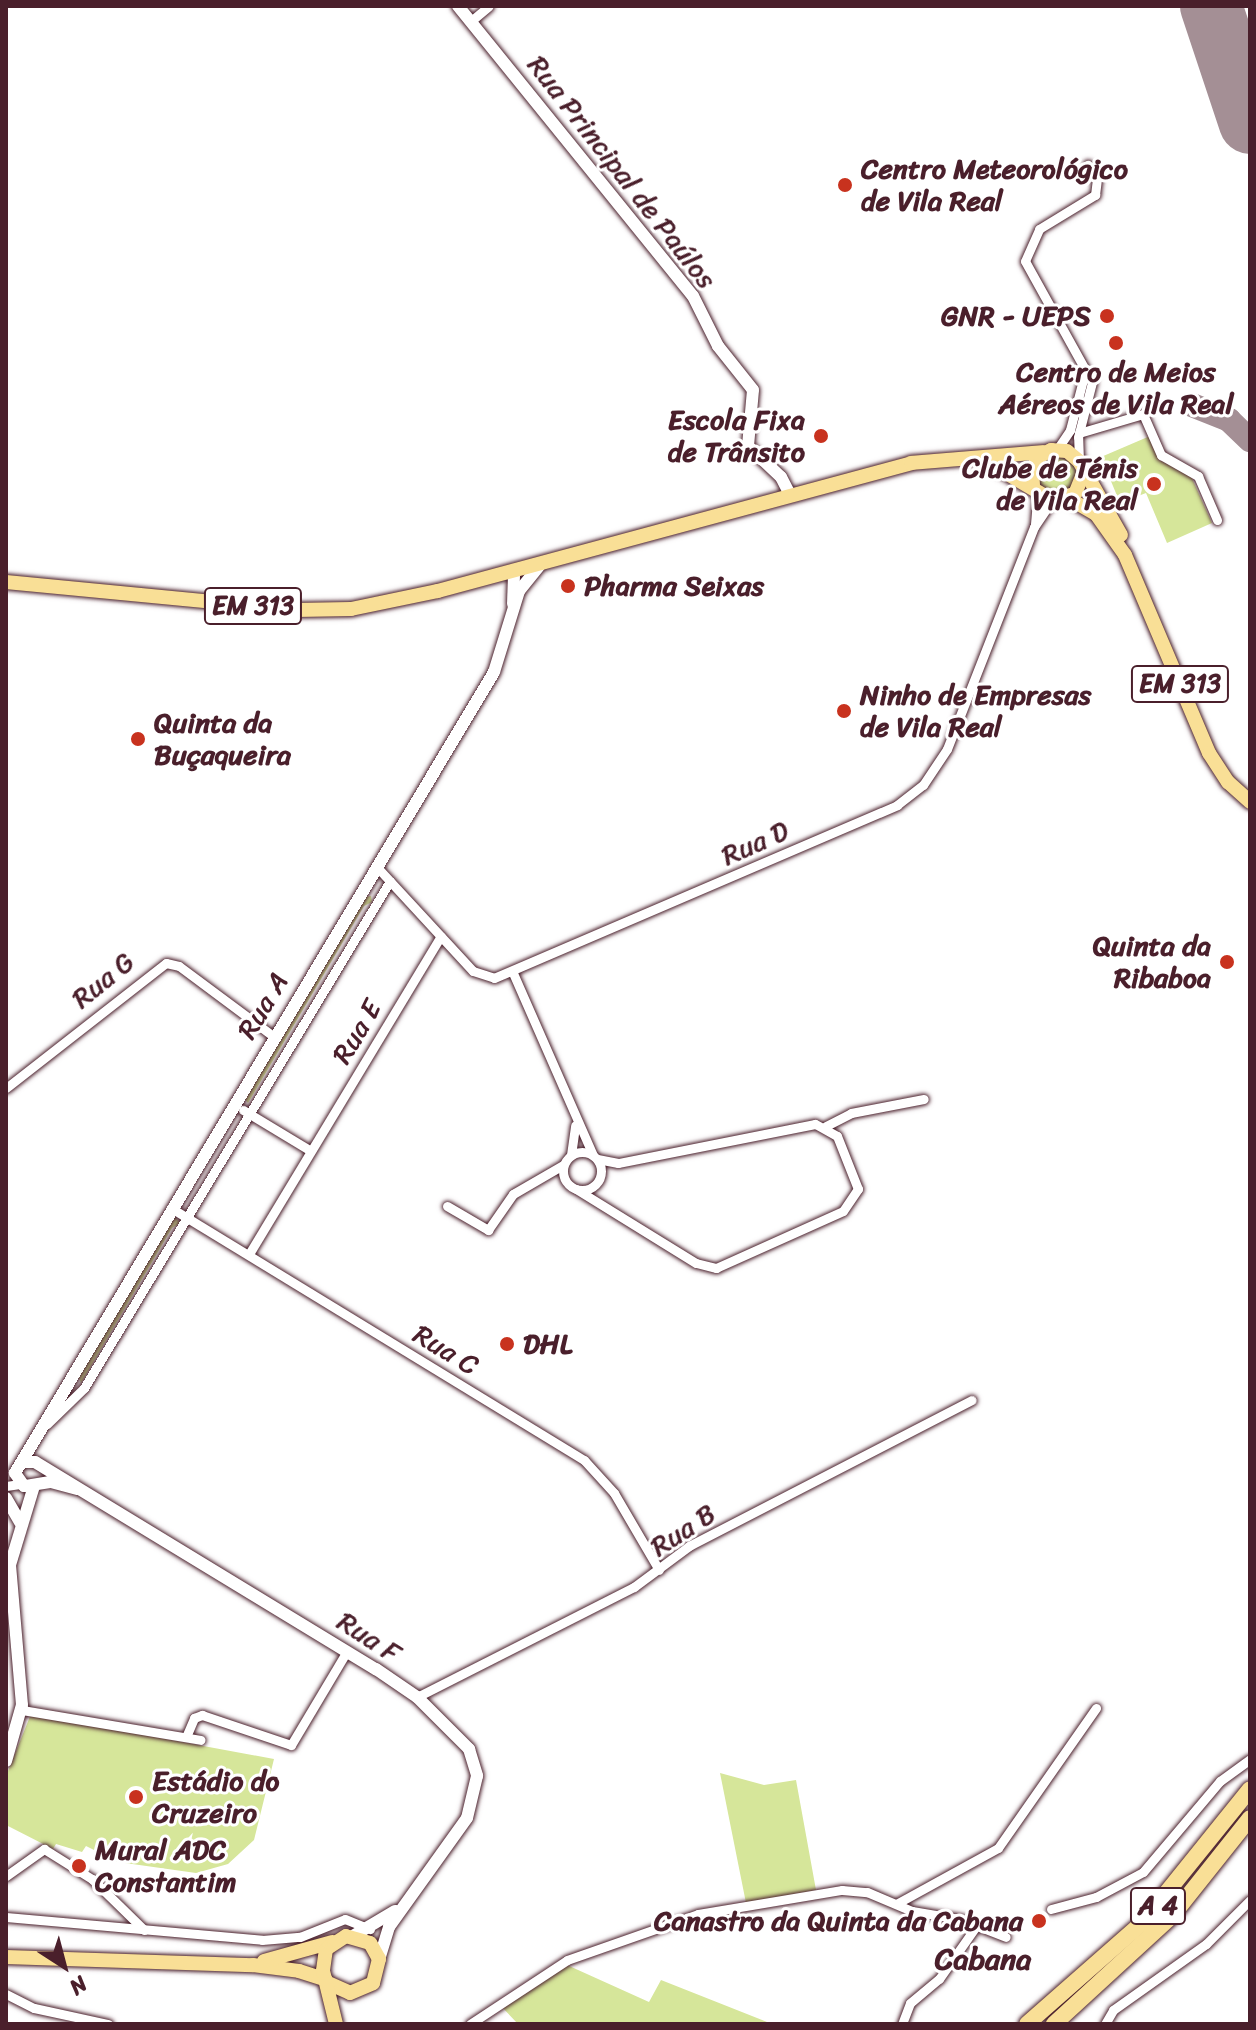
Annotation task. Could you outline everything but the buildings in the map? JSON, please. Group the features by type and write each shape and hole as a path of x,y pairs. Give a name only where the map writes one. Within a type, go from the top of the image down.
{"highway":[{"name":"A 4","path":"1055,2016 1164,1899 1249,1790"},
{"name":"A 4","path":"1027,2024 1055,2016 1172,1916 1250,1818"}],"main road":[{"name":"EM 313","path":"6,582 316,611 391,603 911,463 983,459 1051,450 1081,468 1116,524 1125,555 1209,753 1250,802"},
{"path":"1036,489 1032,470 1051,450"},
{"path":"983,459 1052,500 1068,498 1079,488 1081,468"},
{"name":"EM 313","path":"1068,498 1096,514 1125,555"},
{"path":"240,1965 303,1954 353,1936 370,1943 379,1959 373,1983 359,1992 337,2024"},
{"path":"332,1942 323,1958 337,2024"},
{"path":"6,1957 240,1965 299,1971 327,1982 342,1992 359,1992"}],"street":[{"name":"Rua Principal de Paúlos","path":"458,6 693,296 718,346 754,392 748,446 781,477 790,495"},
{"path":"471,21 489,6"},
{"path":"1081,468 1079,433 1094,391 1025,261 1039,229 1095,195 1097,179 1088,165"},
{"path":"1051,450 1070,430 1085,369"},
{"path":"1079,433 1145,415 1161,455 1197,474 1217,520"},
{"path":"1034,527 1036,489"},
{"path":"1034,527 1052,500"},
{"name":"Rua D","path":"376,866 478,975 494,978 513,973 897,805 918,790 950,743 1034,527"},
{"path":"515,593 545,562"},
{"path":"514,570 515,593"},
{"path":"496,575 515,593"},
{"name":"Rua A","path":"47,1424 273,1036 494,672 513,611 515,593"},
{"path":"6,1483 47,1424 84,1388 390,881"},
{"name":"Rua E","path":"249,1254 441,936"},
{"name":"Rua G","path":"6,1088 166,963 179,966 273,1036"},
{"path":"513,973 574,1122 595,1157 599,1204"},
{"path":"571,1155 618,1163 804,1125 826,1126 847,1114 924,1099"},
{"path":"233,1104 311,1151"},
{"path":"447,1206 488,1230 513,1194 544,1179 571,1155 574,1122"},
{"path":"544,1179 566,1183 700,1265 724,1266 854,1202 857,1178 837,1136 826,1126"},
{"path":"576,1189 598,1179 618,1163"},
{"path":"563,1165 566,1183"},
{"name":"Rua C","path":"171,1208 584,1460 614,1493 659,1570"},
{"name":"Rua B","path":"417,1697 659,1570 695,1543 972,1400"},
{"path":"6,1761 22,1710 9,1586 28,1485 39,1466 47,1424"},
{"path":"19,1465 39,1466"},
{"path":"19,1465 28,1485"},
{"name":"Rua F","path":"39,1466 347,1651 417,1697 469,1749 476,1787 456,1839 404,1904"},
{"path":"6,1483 77,1489"},
{"path":"6,1498 20,1522"},
{"path":"186,1737 194,1718 202,1715 291,1745 347,1651"},
{"path":"894,1901 998,1848 1096,1708"},
{"path":"22,1710 201,1740"},
{"path":"1051,1909 1096,1897 1143,1872 1220,1781 1250,1759"},
{"path":"6,1876 44,1849 92,1879 144,1930"},
{"path":"470,2024 557,1964 691,1916 845,1890 894,1901 915,1912 977,1925 1006,1937"},
{"path":"1105,2024 1109,2013 1206,1944 1250,1900"},
{"path":"353,1936 370,1929 404,1904"},
{"path":"379,1959 384,1935 404,1904"},
{"path":"6,1917 273,1941 345,1919 370,1929"},
{"path":"902,2024 912,2001 939,1979 977,1925"},
{"path":"6,1994 34,2008 108,2024"}],"green space":[{"name":"Clube de Ténis de Vila Real","path":"1150,436 1159,460 1190,474 1212,523 1167,543 1146,493 1120,503 1101,457"},
{"path":"1057,456 1071,461 1076,475 1071,489 1057,494 1043,489 1038,475 1043,461"},
{"path":"371,896 372,902 364,906 248,1103 244,1098 365,897"},
{"path":"175,1217 180,1223 172,1228 81,1383 78,1375"},
{"name":"Estádio do Cruzeiro","path":"31,1714 274,1759 254,1840 228,1864 196,1873 118,1862 86,1846 82,1852 56,1844 53,1849 6,1825 6,1776"},
{"path":"720,1773 764,1785 796,1780 816,1890 746,1903"},
{"path":"567,1965 649,2002 661,1980 772,2024 518,2024 500,2005"}],"taxiway":[{"path":"1192,405 1229,420 1250,440"}],"runway":[{"path":"1211,6 1250,123"}],"place":[{"name":"Centro Meteorológico de Vila Real","path":"845,185"},
{"name":"GNR - UEPS","path":"1107,316"},
{"name":"Centro de Meios Aéreos de Vila Real","path":"1116,343"},
{"name":"Escola Fixa de Trânsito","path":"821,436"},
{"name":"Clube de Ténis de Vila Real","path":"1154,484"},
{"name":"Pharma Seixas","path":"568,586"},
{"name":"Ninho de Empresas de Vila Real","path":"844,711"},
{"name":"Quinta da Buçaqueira","path":"138,739"},
{"name":"Quinta da Ribaboa","path":"1227,962"},
{"name":"DHL","path":"507,1344"},
{"name":"Estádio do Cruzeiro","path":"136,1797"},
{"name":"Mural ADC Constantim","path":"79,1866"},
{"name":"Canastro da Quinta da Cabana","path":"1039,1921"}],"district":[{"name":"Cabana","path":"983,1959"}]}
